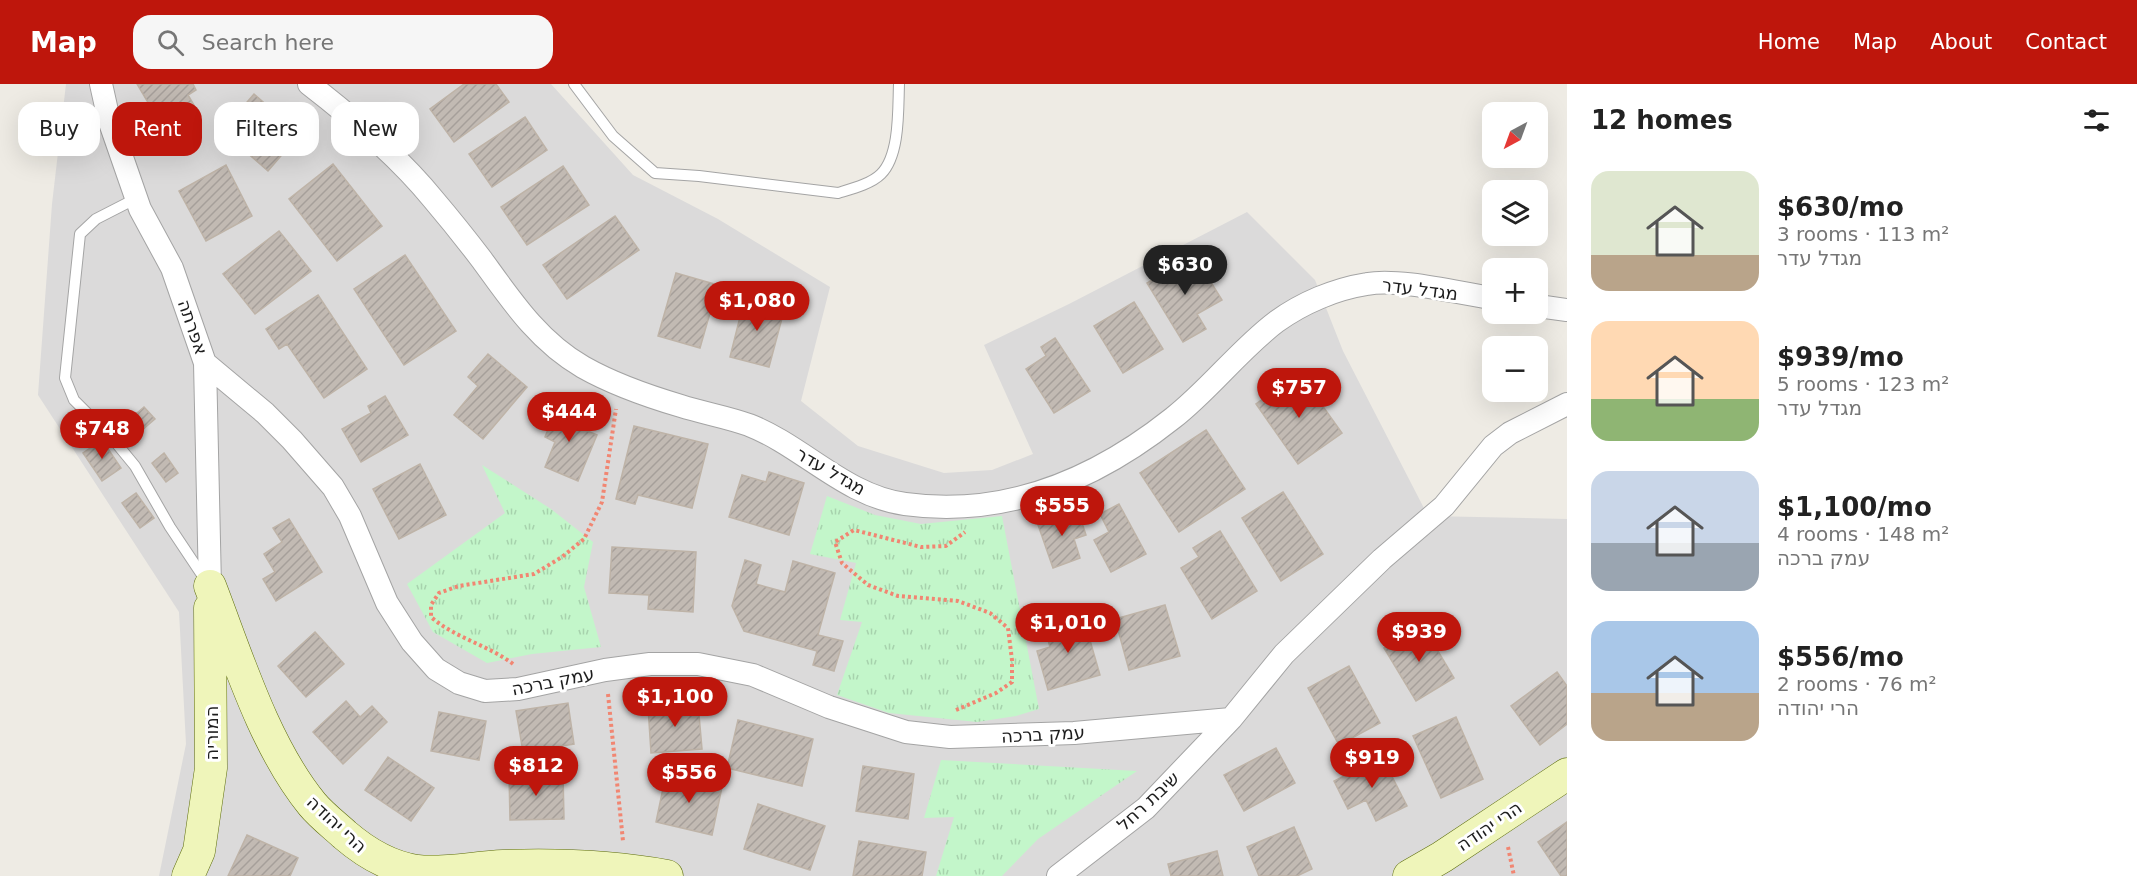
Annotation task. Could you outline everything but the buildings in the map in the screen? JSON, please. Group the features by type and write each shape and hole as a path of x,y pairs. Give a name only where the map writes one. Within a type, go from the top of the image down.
{"street":[{"name":"אפרתה","path":"101,84 109,120 140,209 172,268 205,363 210,586"},
{"name":"מגדל עדר","path":"309,84 363,129 429,195 469,243 527,322 552,346 574,361 619,385 679,406 750,426 780,440 858,489 901,504 951,508 1006,503 1055,489 1123,453 1173,418 1276,322 1306,304 1337,291 1370,283 1402,284 1482,296"},
{"path":"1548,307 1567,310"},
{"name":"עמק ברכה","path":"205,363 265,413 333,487 350,516 387,603 412,642 436,669 459,683 485,691 518,689 605,670 650,664 698,664 753,675 829,707 906,732 950,737 1074,733 1231,719"},
{"path":"1231,719 1284,654 1382,559 1444,506 1493,446 1510,433 1567,404"},
{"name":"הרי יהודה","path":"210,586 249,689 289,770 312,804 372,856 396,866 418,871 530,865 581,865 667,876"},
{"name":"המוריה","path":"188,876 199,851 211,768 210,586"},
{"name":"שיבת רחל","path":"1058,876 1146,808 1231,719"},
{"name":"הרי יהודה","path":"1409,876 1442,857 1567,774"}],"lane":[{"path":"574,84 613,136 655,172 838,193 859,186 881,174 893,154 899,84"},
{"path":"137,198 96,219 80,234 65,378 74,400 112,438 135,466 170,527 210,586"}],"path":[{"path":"518,689 518,667 500,655 441,626 431,617 431,605 439,593 459,586 534,574 562,557 584,539 602,502 619,385"},
{"path":"906,732 996,693 1012,682 1008,628 990,613 958,601 898,597 868,585 842,563 835,542 854,530 921,547 946,546 971,528 984,505"},
{"path":"605,670 626,869"}],"shaded area":[{"path":"66,84 551,84 633,175 718,219 830,287 801,401 858,446 944,473 992,470 1033,454 984,345 1247,212 1315,280 1343,351 1428,516 1567,519 1567,876 159,876 186,744 179,612 38,395 58,156 100,156 100,102 64,102"}],"green space":[{"path":"482,465 551,509 593,542 584,587 601,647 532,654 487,663 433,632 407,584 505,513"},
{"path":"827,496 875,515 921,524 1002,516 1039,709 1016,716 977,722 889,713 837,695 862,622 840,620 856,563 810,554"},
{"path":"941,760 1137,771 1038,839 1002,876 936,876 954,817 924,818"}]}
